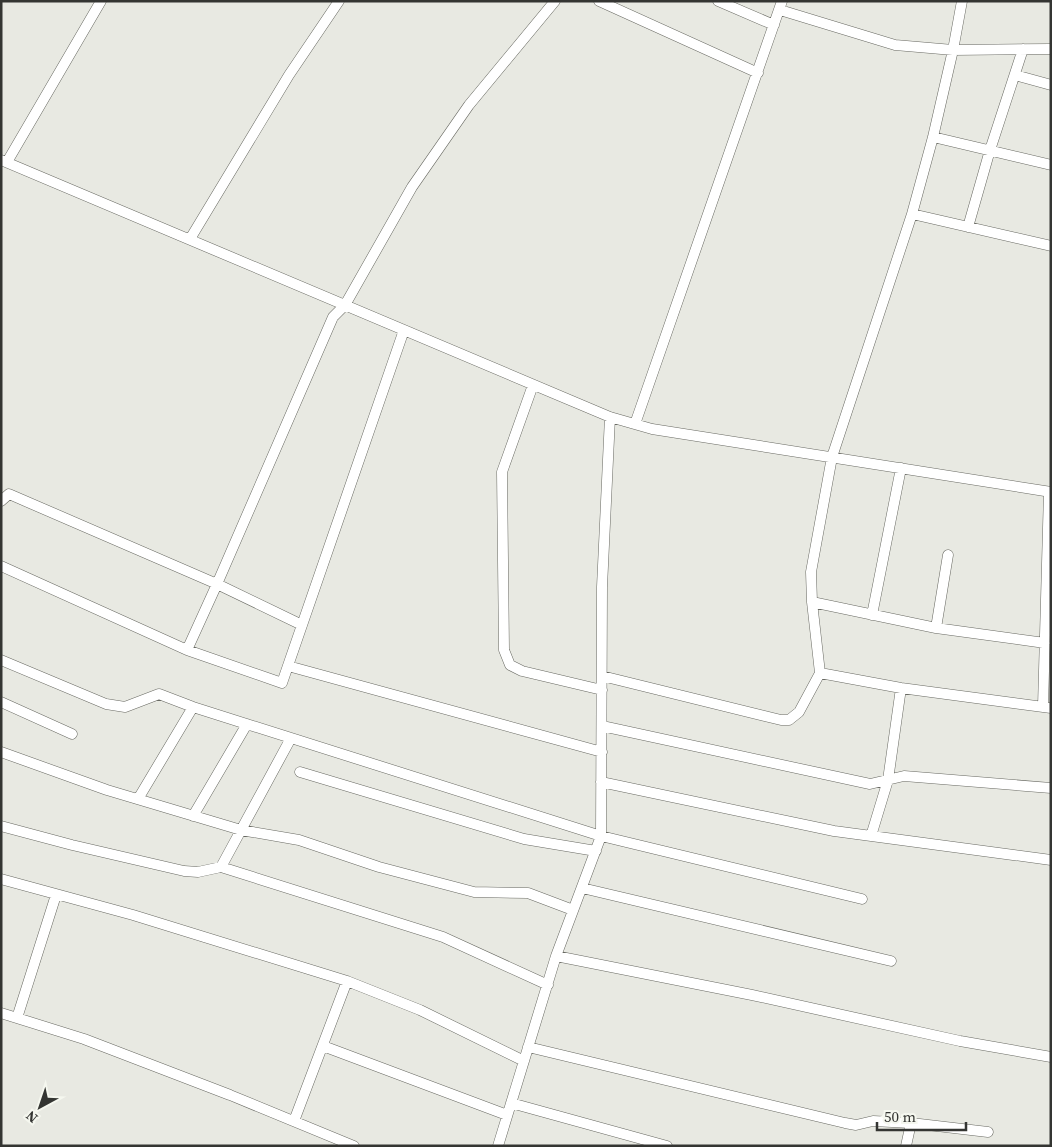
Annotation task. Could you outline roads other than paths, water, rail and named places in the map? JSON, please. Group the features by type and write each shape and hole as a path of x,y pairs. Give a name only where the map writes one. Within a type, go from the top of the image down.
{"street":[{"path":"101,1 4,161 610,417 652,429 1050,492 1045,643 1047,707 901,688 820,673"},
{"path":"190,239 289,75 338,1"},
{"path":"187,650 333,317 345,305 412,187 469,105 555,1"},
{"path":"599,1 758,73"},
{"path":"718,1 774,25"},
{"path":"602,676 781,720 789,720 799,712 820,673 812,602 811,572 832,458 912,214 953,50 962,1"},
{"path":"635,424 781,6 895,45 953,50 1051,49"},
{"path":"968,227 990,150 1024,49"},
{"path":"1015,75 1051,84"},
{"path":"932,137 1051,165"},
{"path":"912,214 1051,246"},
{"path":"1,566 187,650 282,683 404,330"},
{"path":"533,385 502,472 504,650 510,665 522,671 602,690"},
{"path":"498,1146 556,956 601,836 602,587 610,417"},
{"path":"872,614 901,468"},
{"path":"1,501 9,494 217,584 302,625"},
{"path":"936,628 948,555"},
{"path":"812,602 936,628 1045,643"},
{"path":"1,660 106,704 125,707 159,694 193,707 601,836 862,899"},
{"path":"288,666 602,752"},
{"path":"871,836 888,780 901,688"},
{"path":"1,702 72,734"},
{"path":"138,800 193,707"},
{"path":"193,816 247,724"},
{"path":"602,726 870,784 904,776 1051,788"},
{"path":"221,868 291,738"},
{"path":"1,752 107,790 241,830 299,840 378,867 474,892 528,893 573,910"},
{"path":"300,772 524,839 596,850"},
{"path":"601,782 834,832 1051,860"},
{"path":"1,826 184,871 198,872 221,868 443,937 548,985"},
{"path":"1,879 133,915 347,981 420,1010 524,1061"},
{"path":"582,888 891,961"},
{"path":"17,1018 56,895"},
{"path":"556,956 960,1041 1051,1057"},
{"path":"294,1121 347,981"},
{"path":"1,1013 84,1040 230,1095 354,1146"},
{"path":"323,1046 507,1115"},
{"path":"528,1047 845,1123 856,1125 873,1120 988,1132"},
{"path":"511,1103 667,1146"},
{"path":"906,1146 911,1123"}]}
